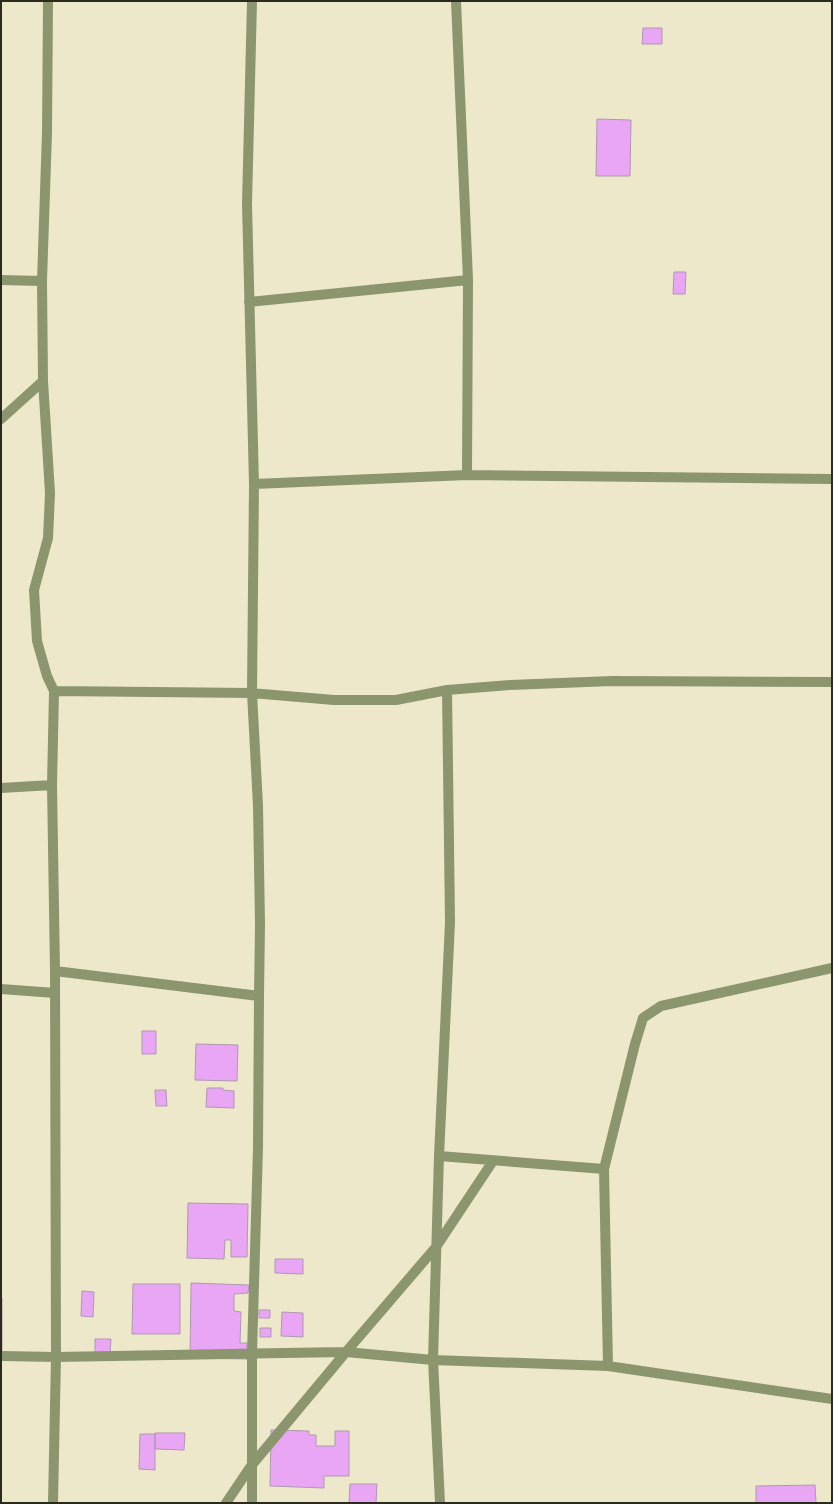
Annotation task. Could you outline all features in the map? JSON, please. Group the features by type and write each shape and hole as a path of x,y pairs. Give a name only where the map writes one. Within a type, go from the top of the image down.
{"street":[{"path":"48,1 47,133 42,281 43,381 50,493 48,538 34,590 37,641 47,676 54,692 52,785 55,971 56,1357 53,1503"},
{"path":"252,1 247,204 254,484 252,692 258,814 260,924 258,1148 252,1353 252,1503"},
{"path":"456,1 468,280 467,474"},
{"path":"1,280 42,281"},
{"path":"249,302 468,280"},
{"path":"1,419 43,381"},
{"path":"254,484 467,474 832,479"},
{"path":"54,692 252,692 334,700 396,700 447,690 510,685 612,681 832,682"},
{"path":"440,1503 433,1360 439,1156 450,922 447,690"},
{"path":"1,788 52,785"},
{"path":"608,1366 604,1169 635,1044 643,1018 661,1006 832,968"},
{"path":"55,971 259,996"},
{"path":"1,989 55,993"},
{"path":"439,1156 604,1169"},
{"path":"226,1503 252,1466 346,1352 436,1247 493,1161"},
{"path":"1,1356 56,1357 346,1352 433,1360 608,1366 832,1399"}],"building":[{"path":"643,28 662,28 662,44 642,44"},
{"path":"597,119 631,120 630,176 596,176"},
{"path":"674,272 686,272 685,294 673,294"},
{"path":"142,1031 156,1031 156,1054 142,1054"},
{"path":"196,1044 238,1045 237,1081 195,1080"},
{"path":"207,1088 223,1088 223,1090 234,1091 234,1108 206,1107"},
{"path":"155,1090 166,1090 167,1106 156,1106"},
{"path":"188,1203 248,1204 247,1257 231,1257 231,1240 225,1240 224,1259 187,1258"},
{"path":"275,1259 303,1259 303,1274 275,1273"},
{"path":"191,1283 249,1285 248,1293 234,1294 234,1311 241,1312 240,1343 247,1343 247,1359 190,1358"},
{"path":"133,1284 180,1284 180,1334 132,1334"},
{"path":"82,1291 94,1292 93,1317 81,1316"},
{"path":"2,1298 2,1355 1,1355"},
{"path":"259,1310 270,1310 270,1318 259,1318"},
{"path":"282,1312 303,1313 303,1337 281,1336"},
{"path":"260,1328 271,1328 271,1337 260,1337"},
{"path":"95,1339 111,1339 110,1355 95,1355"},
{"path":"271,1430 309,1431 309,1435 316,1435 316,1446 335,1446 335,1431 349,1431 349,1476 324,1476 324,1488 270,1486"},
{"path":"155,1433 185,1433 184,1450 155,1449"},
{"path":"140,1434 155,1434 155,1470 139,1469"},
{"path":"350,1484 377,1484 376,1503 349,1503"},
{"path":"815,1485 816,1503 756,1503 756,1486"}]}
